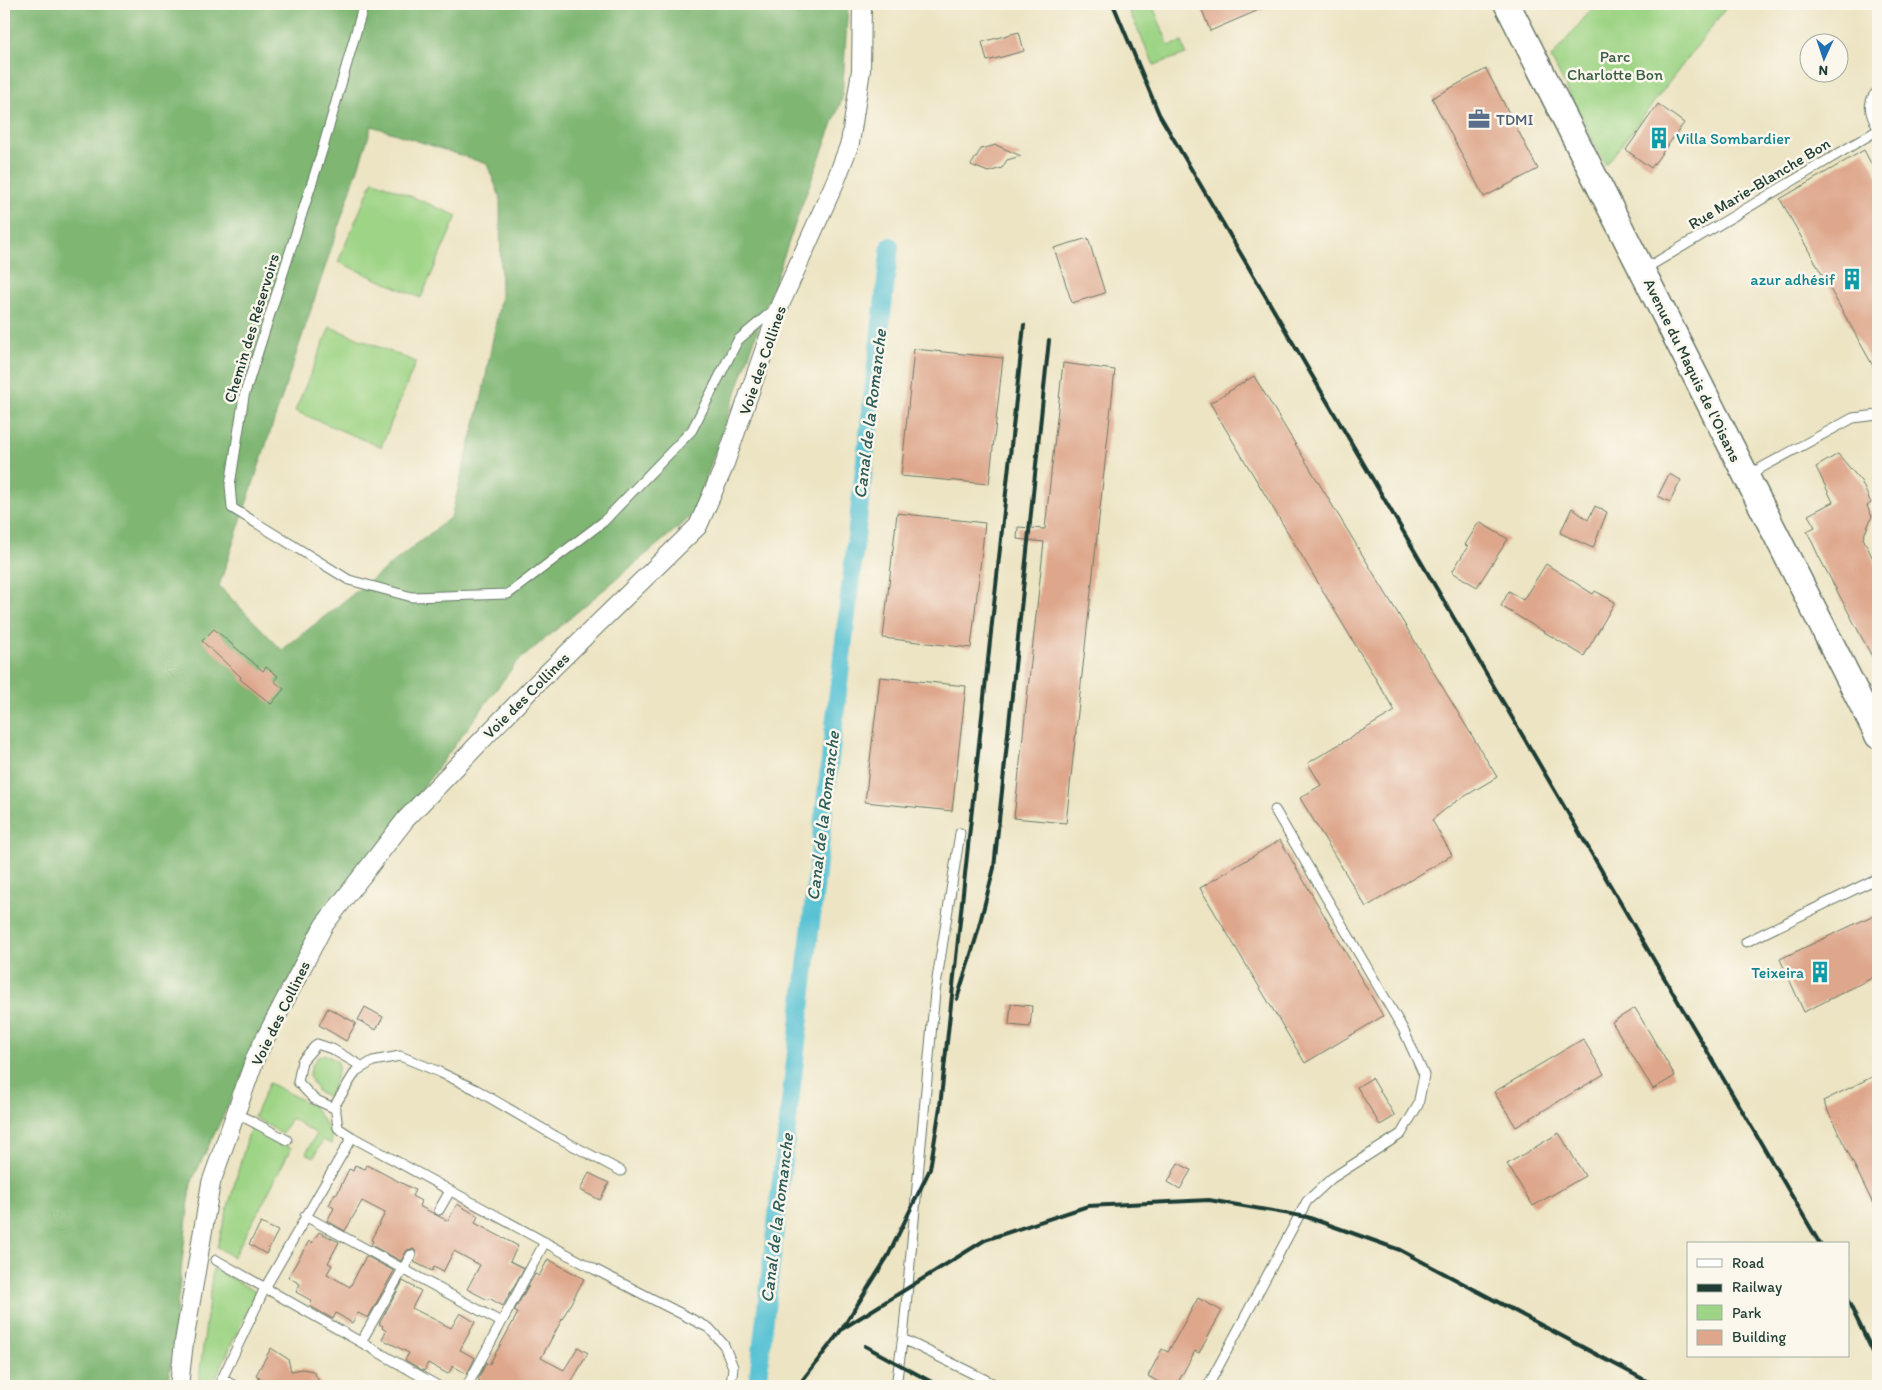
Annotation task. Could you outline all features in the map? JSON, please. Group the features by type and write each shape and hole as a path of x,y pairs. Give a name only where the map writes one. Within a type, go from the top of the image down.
{"street":[{"name":"Voie des Collines","path":"179,1386 184,1342 211,1183 256,1056 324,926 406,819 534,686 698,526 723,469 780,304 836,180 850,143 861,70 862,4"},
{"name":"Avenue du Maquis de l'Oisans","path":"1507,4 1649,266 1746,477 1878,736"}],"lane":[{"name":"Chemin des Réservoirs","path":"364,4 322,150 244,396 230,485 232,508 349,580 412,597 508,594 603,522 692,430 738,340 780,304"},
{"name":"Rue Marie-Blanche Bon","path":"1649,266 1878,129 1870,116 1871,101 1878,91"},
{"path":"1746,477 1853,418 1878,416"},
{"path":"1208,1386 1307,1201 1332,1178 1401,1134 1418,1105 1424,1075 1403,1029 1275,810"},
{"path":"896,1386 903,1339 935,992 960,833"},
{"path":"1746,942 1878,878"},
{"path":"336,1109 314,1099 298,1082 302,1061 317,1044 332,1048 363,1067"},
{"path":"621,1170 555,1136 474,1089 400,1056 373,1061 356,1071 335,1104 338,1128 352,1137 545,1242 709,1328 724,1344 733,1367 731,1386"},
{"path":"236,1113 287,1140"},
{"path":"235,1386 222,1379 265,1288 352,1137"},
{"path":"439,1210 450,1191"},
{"path":"305,1216 501,1322"},
{"path":"466,1386 545,1242"},
{"path":"361,1342 411,1254"},
{"path":"216,1260 438,1386"},
{"path":"903,1339 995,1386"}],"green space":[{"path":"4,4 848,4 842,99 800,210 693,515 516,663 351,884 286,984 191,1183 168,1386 4,1386","holes":["372,126 487,164 500,197 501,295 483,392 451,517 282,650 219,586"]},
{"path":"1126,4 1152,4 1169,46 1182,42 1186,54 1154,65"},
{"name":"Parc Charlotte Bon","path":"1596,4 1729,4 1606,165 1551,58"},
{"path":"373,180 457,216 421,298 338,262"},
{"path":"330,327 416,362 381,447 295,411"},
{"path":"325,1054 338,1062 338,1072 329,1097 318,1092 309,1076 312,1065 318,1057"},
{"path":"269,1083 313,1106 333,1135 331,1144 323,1140 314,1157 306,1153 315,1133 291,1118 282,1134 254,1117"},
{"path":"251,1125 291,1148 233,1257 217,1247"},
{"path":"213,1268 256,1292 213,1384 217,1386 198,1386"}],"building":[{"path":"1200,4 1273,4 1210,31"},
{"path":"1019,32 1024,51 987,61 982,42"},
{"path":"1486,69 1538,169 1484,197 1432,98"},
{"name":"Villa Sombardier","path":"1658,104 1684,123 1651,168 1626,150"},
{"path":"996,145 1021,156 1007,160 1002,168 988,172 971,165 981,149"},
{"name":"azur adhésif","path":"1864,150 1878,177 1878,375 1780,199"},
{"path":"1088,238 1105,293 1072,303 1054,248"},
{"path":"914,349 1003,358 989,484 901,476"},
{"path":"1063,363 1115,370 1066,823 1014,818 1044,542 1017,539 1018,527 1045,529"},
{"path":"1254,376 1497,777 1452,804 1432,820 1452,855 1366,907 1300,798 1321,785 1308,763 1395,711 1210,403"},
{"path":"1838,454 1861,481 1871,503 1867,506 1872,516 1863,538 1878,569 1878,668 1807,531 1815,527 1808,515 1833,502 1816,467"},
{"path":"1669,474 1681,480 1670,502 1658,496"},
{"path":"1595,506 1607,512 1593,548 1560,533 1572,508 1588,520"},
{"path":"897,513 985,523 971,648 883,638"},
{"path":"1479,522 1508,539 1477,587 1452,572 1468,546 1465,545"},
{"path":"1546,564 1593,594 1595,591 1615,602 1584,656 1501,606 1509,591 1523,600"},
{"path":"214,629 263,671 266,667 278,676 274,681 284,689 271,704 240,679 241,677 202,641"},
{"path":"880,677 966,686 952,811 865,802"},
{"path":"1280,840 1383,1016 1305,1063 1200,888"},
{"name":"Teixeira","path":"1874,915 1878,923 1878,975 1804,1012 1780,959"},
{"path":"1011,1004 1032,1006 1030,1027 1009,1025"},
{"path":"365,1007 383,1017 376,1030 358,1020"},
{"path":"328,1008 356,1023 346,1041 319,1025"},
{"path":"1635,1008 1675,1076 1653,1089 1612,1022"},
{"path":"1583,1039 1604,1074 1516,1127 1494,1092"},
{"path":"1878,1074 1878,1214 1823,1101"},
{"path":"1372,1078 1395,1116 1380,1125 1357,1087"},
{"path":"1559,1133 1585,1176 1533,1206 1507,1164"},
{"path":"1178,1163 1191,1170 1180,1189 1168,1182"},
{"path":"355,1165 365,1169 367,1165 415,1190 412,1196 421,1201 419,1206 448,1221 457,1204 478,1216 475,1223 518,1246 510,1261 524,1268 503,1306 467,1289 480,1265 454,1251 443,1272 434,1267 432,1271 414,1262 417,1254 414,1249 407,1250 401,1261 371,1245 373,1241 371,1240 385,1213 362,1201 345,1231 327,1221 334,1208 329,1205 335,1193 337,1194 349,1169 353,1171"},
{"path":"589,1173 609,1183 600,1200 580,1190"},
{"path":"261,1223 278,1231 266,1254 249,1244"},
{"path":"319,1232 339,1242 328,1263 332,1265 327,1274 350,1287 366,1256 394,1271 368,1318 358,1313 352,1323 336,1313 333,1319 310,1306 312,1301 296,1292 300,1284 288,1277 309,1241 312,1243"},
{"path":"548,1259 584,1279 541,1358 564,1370 578,1347 588,1353 569,1386 477,1386 480,1381 478,1379 486,1363 489,1365 518,1313 514,1311 535,1274 539,1276"},
{"path":"403,1281 421,1291 412,1308 451,1328 460,1313 475,1322 460,1350 475,1358 467,1374 453,1366 448,1374 428,1363 424,1371 405,1360 409,1353 382,1339 386,1331 379,1324"},
{"path":"1198,1298 1222,1311 1199,1353 1195,1351 1176,1386 1166,1386 1148,1376 1162,1349 1168,1352"},
{"path":"271,1348 288,1359 291,1371 302,1369 313,1371 322,1386 258,1386 257,1379 261,1378 256,1375"}],"waterway":[{"name":"Canal de la Romanche","path":"757,1386 890,246"}],"railway":[{"path":"1113,4 1159,114 1819,1242"},
{"path":"842,1329 888,1256 930,1169 940,1107 1024,325"},
{"path":"957,999 976,938 994,868 1049,340"},
{"path":"798,1386 842,1329 985,1240 1088,1206 1209,1200 1307,1217 1400,1250 1656,1386"},
{"path":"1850,1305 1878,1362"},
{"path":"865,1346 939,1386"}],"place":[{"name":"TDMI","path":"1479,119"},
{"name":"Villa Sombardier","path":"1659,138"},
{"name":"azur adhésif","path":"1852,279"},
{"name":"Teixeira","path":"1820,972"}]}
